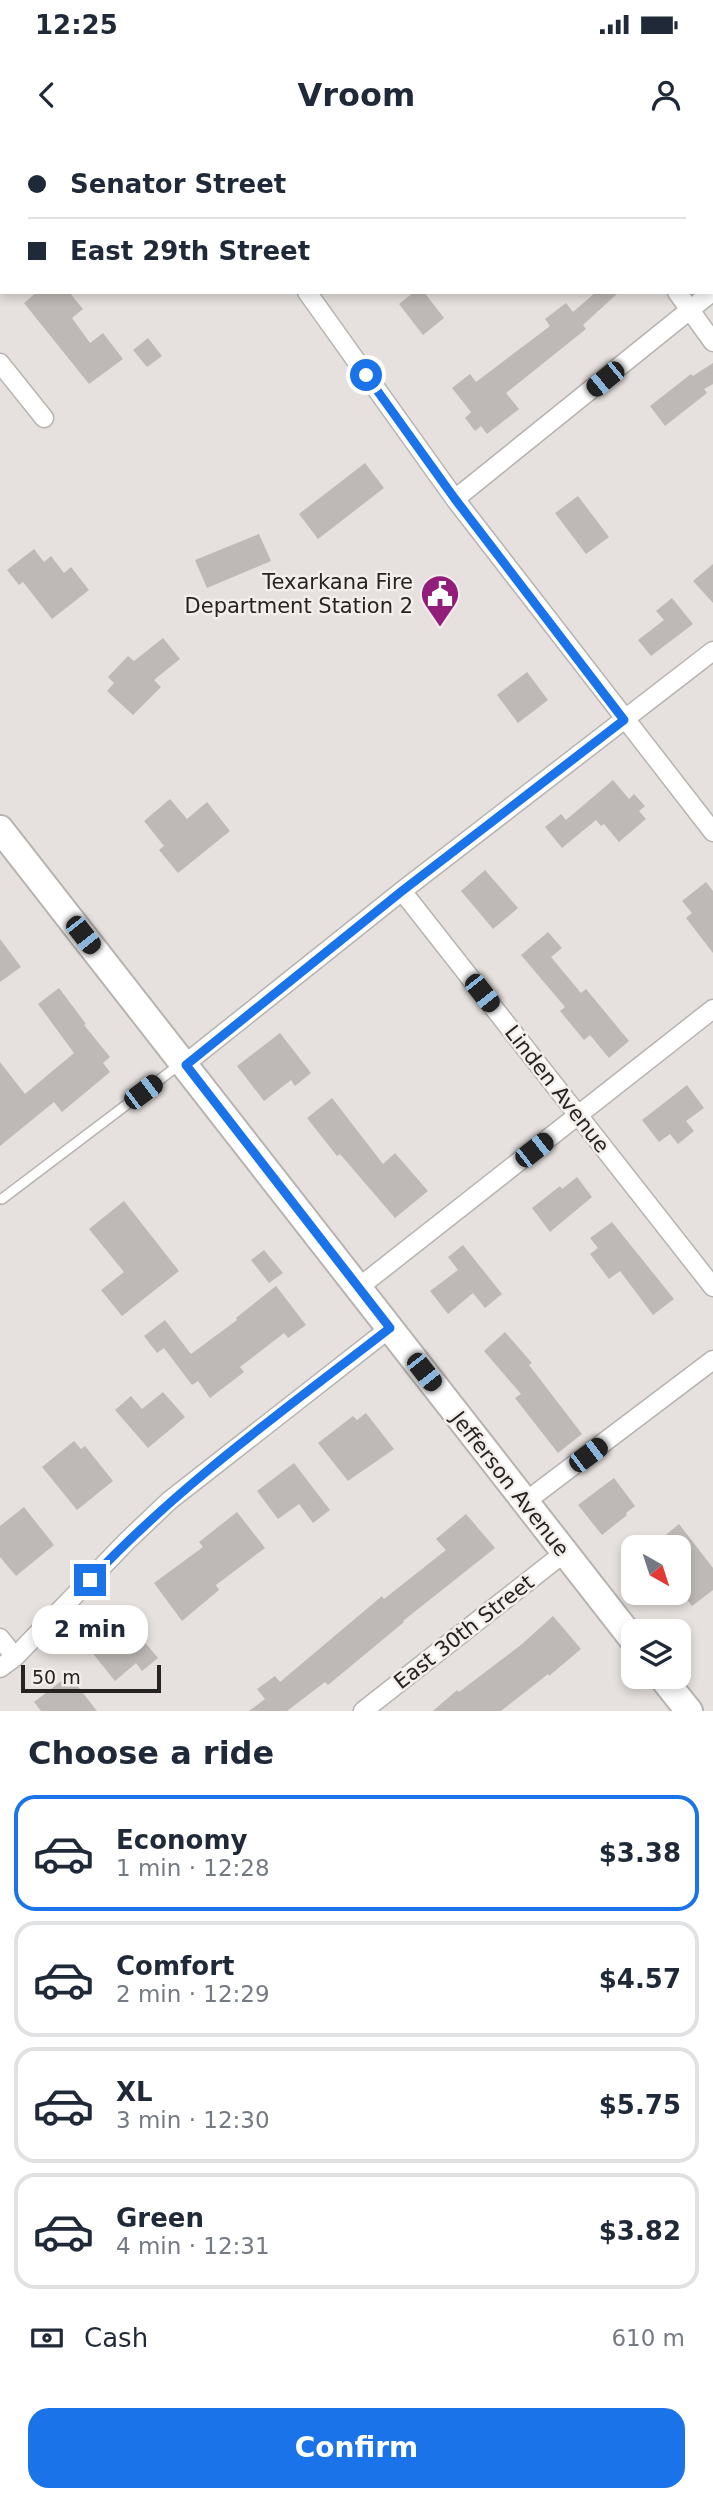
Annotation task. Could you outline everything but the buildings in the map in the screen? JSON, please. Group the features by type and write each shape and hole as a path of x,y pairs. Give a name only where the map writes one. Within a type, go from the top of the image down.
{"main road":[{"name":"Jefferson Avenue","path":"0,829 621,1625"},
{"path":"672,1689 689,1711"}],"street":[{"path":"308,294 455,499 713,832"},
{"path":"679,294 713,342"},
{"path":"455,499 710,294"},
{"path":"0,363 44,418"},
{"path":"184,1063 713,651"},
{"name":"Linden Avenue","path":"402,891 713,1287"},
{"path":"358,1288 713,1009"},
{"path":"0,1668 15,1657 127,1541 169,1502 390,1328"},
{"path":"525,1502 713,1360"},
{"name":"East 30th Street","path":"363,1711 564,1553"},
{"path":"0,1638 15,1657"}],"lane":[{"path":"2,1199 184,1063"}],"place":[{"name":"Texarkana Fire Department Station 2","path":"440,628"}],"route":[{"path":"90,1580 169,1502 390,1328 186,1065 402,891 624,720 455,499 366,375"}]}
